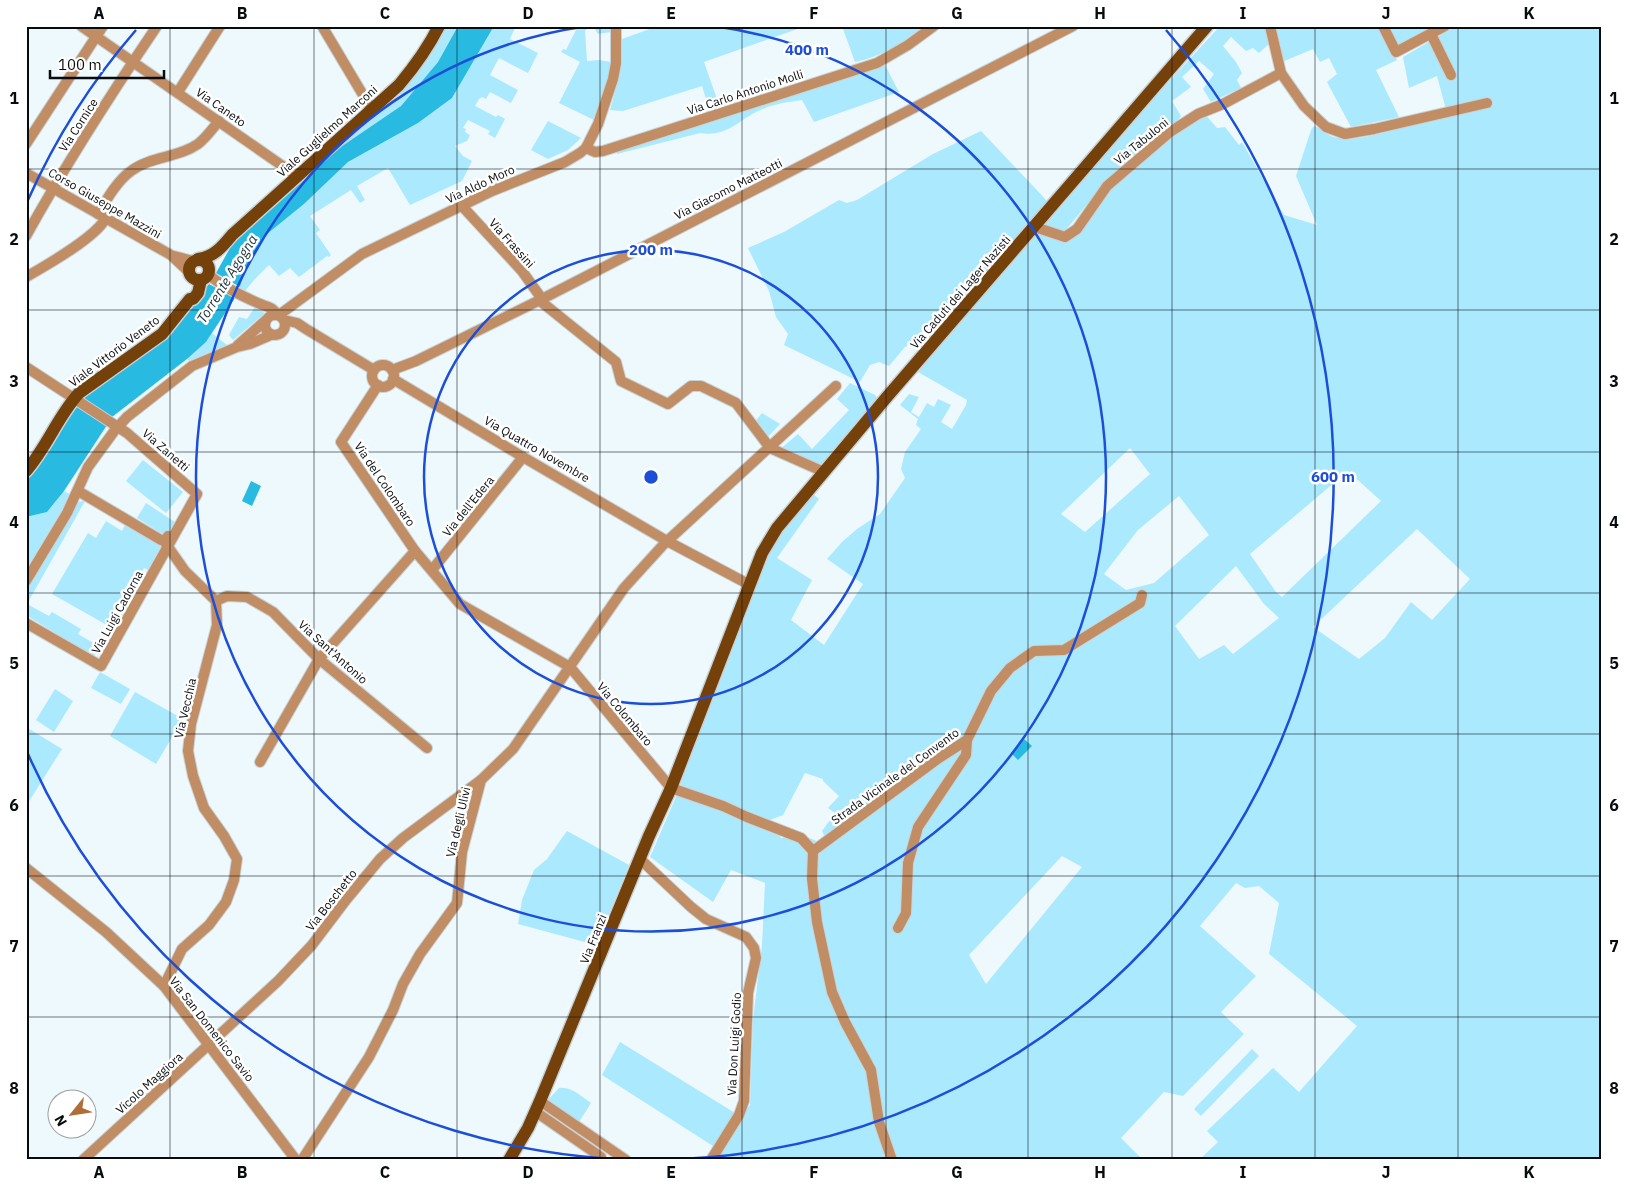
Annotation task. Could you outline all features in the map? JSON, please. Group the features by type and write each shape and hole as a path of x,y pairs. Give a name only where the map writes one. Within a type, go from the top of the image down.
{"main road":[{"name":"Viale Guglielmo Marconi","path":"201,271 222,252 222,246 232,235 399,85 429,45 439,26"},
{"name":"Via Caduti dei Lager Nazisti","path":"750,585 762,553 777,528 1207,26"},
{"name":"Viale Vittorio Veneto","path":"26,471 76,399 88,386 162,334 190,300 194,285 201,271"},
{"path":"671,788 750,585"},
{"name":"Via Franzi","path":"509,1160 538,1107 671,788"}],"street":[{"name":"Via Caneto","path":"81,26 297,176"},
{"path":"26,144 103,26"},
{"name":"Via Cornice","path":"26,236 52,188 157,26"},
{"path":"178,92 220,26"},
{"path":"322,26 372,110"},
{"name":"Via Aldo Moro","path":"237,347 362,254 518,179 565,162 586,148 598,124 613,79 616,63 616,26"},
{"name":"Via Carlo Antonio Molli","path":"586,148 596,152 603,152 876,62 908,45 934,26"},
{"name":"Via Giacomo Matteotti","path":"392,374 1073,26"},
{"path":"1270,26 1281,73 1304,106 1326,128 1345,134 1487,103"},
{"path":"1383,26 1396,52 1445,26"},
{"path":"1431,34 1451,75"},
{"name":"Via Tabuloni","path":"1035,227 1065,237 1077,229 1107,186 1170,132 1198,114 1224,104 1281,73"},
{"path":"26,277 72,249 102,225 102,216 119,182 130,172 140,165 176,155 199,143 219,121"},
{"name":"Corso Giuseppe Mazzini","path":"26,173 201,271"},
{"name":"Via Frassini","path":"462,206 522,271 541,299"},
{"path":"201,271 260,304 266,304 275,310 275,318 266,330 276,334"},
{"path":"541,299 616,362 621,381 668,404 691,386 701,386 736,403 770,448 824,472"},
{"path":"275,318 297,323 374,370"},
{"path":"275,318 285,326 276,334"},
{"path":"26,581 67,512 88,468 114,424 192,366 237,347 276,334 296,329 306,330"},
{"path":"383,365 392,374 387,386 378,385 372,376 374,370 383,365"},
{"name":"Via Zanetti","path":"26,367 114,424 197,494 179,525 173,528 166,543"},
{"name":"Via Quattro Novembre","path":"392,374 523,457 667,541 750,585"},
{"name":"Via del Colombaro","path":"378,385 341,442 415,551 432,570"},
{"path":"667,541 836,386"},
{"name":"Via dell'Edera","path":"432,570 523,457"},
{"path":"78,491 166,543 185,572 216,601"},
{"name":"Via degli Ulivi","path":"302,1160 369,1057 393,1010 403,984 416,962 457,903 462,852 481,780 513,749 624,588 667,541"},
{"name":"Via Luigi Cadorna","path":"26,623 101,666 166,543"},
{"path":"260,762 319,659 415,551"},
{"name":"Via Colombaro","path":"432,570 460,604 570,667 671,788"},
{"name":"Strada Vicinale del Convento","path":"812,851 939,758 967,740 990,691 1010,668 1034,651 1064,650 1140,603 1142,595"},
{"name":"Via Sant'Antonio","path":"216,601 227,596 247,597 273,612 319,659 427,748"},
{"name":"Via Vecchia","path":"164,986 182,949 208,925 226,902 235,873 237,859 224,836 204,808 188,751 191,724 217,625 216,601"},
{"path":"898,928 906,913 908,863 918,827 966,755 967,740"},
{"name":"Via Boschetto","path":"209,1045 278,981 312,946 346,900 380,859 403,838 481,780"},
{"path":"671,788 723,806 747,818 801,838 812,851 812,879 818,922 832,992 845,1022 871,1070 879,1122 892,1160"},
{"name":"Via Don Luigi Godio","path":"640,859 706,919 746,937 754,948 756,958 748,994 744,1101 739,1115 711,1160"},
{"name":"Via San Domenico Savio","path":"26,868 106,932 164,986 296,1160"},
{"name":"Vicolo Maggiora","path":"83,1160 209,1045"},
{"path":"538,1107 601,1157"},
{"path":"538,1107 626,1160"}],"shaded area":[{"path":"439,26 458,26 438,62 401,106 328,156 399,85"},
{"path":"494,26 516,26 510,39 538,53 528,73 499,58 490,75 518,90 511,103 490,92 486,99 482,97 479,99 475,106 496,117 498,115 505,119 495,138 488,134 490,131 468,120 463,128 470,135 467,141 455,146 463,156 472,161 462,181 410,205 388,168 357,186 365,200 360,203 351,190 310,216 320,230 316,233 331,255 329,257 327,256 299,277 290,268 279,276 269,265 245,291 240,288 243,276 267,234 304,204 348,162 418,123 452,98"},
{"path":"578,26 590,26 585,31 587,61 611,62 609,75 594,120 559,103 580,62 561,52 563,49 566,50"},
{"path":"593,26 611,26 611,32 598,34"},
{"path":"658,26 806,26 704,62 717,99 707,102 702,86 623,111 610,110 617,84 622,39"},
{"path":"842,26 925,26 892,48 855,62"},
{"path":"1220,26 1266,26 1269,44 1259,53 1253,48 1246,51 1231,37 1223,46 1242,73 1237,80 1241,88 1211,102 1203,89 1214,74 1199,61 1182,77 1191,87 1172,101 1181,116 1105,183 1064,232 1069,238 1126,171 1204,113 1217,128 1225,127 1239,145 1242,142 1284,215 1317,225 1296,176 1314,126 1328,135 1349,139 1408,126 1447,113 1437,76 1409,88 1403,57 1456,26 1602,26 1602,1160 1199,1160 1218,1142 1207,1131 1273,1068 1299,1092 1357,1026 1269,954 1279,903 1259,886 1245,888 1236,883 1200,926 1256,976 1221,1012 1244,1034 1183,1096 1164,1092 1121,1138 1143,1160 714,1160 750,1105 753,1020 762,945 765,883 731,870 713,902 650,857 679,790 774,827 781,838 805,836 821,843 824,835 822,831 835,813 828,808 839,796 823,779 805,773 783,815 770,820 684,787 677,782 765,553 811,492 819,499 777,558 812,580 791,620 824,645 863,584 827,559 857,529 880,514 905,478 901,469 905,452 921,429 916,425 918,419 900,405 909,394 919,397 911,412 919,417 927,403 934,407 938,399 951,405 941,422 952,429 966,405 967,400 918,372 1067,197","holes":["1130,448 1150,474 1085,532 1061,514","1348,471 1381,501 1282,597 1276,592 1250,554","1179,496 1209,535 1154,583 1126,590 1104,574 1138,530","1417,529 1470,579 1432,620 1411,602 1385,638 1359,659 1313,627","1236,566 1264,604 1279,618 1233,654 1224,645 1199,659 1175,626","1062,856 1082,867 986,984 969,955"]},
{"path":"1276,26 1379,26 1397,60 1376,70 1399,117 1351,127 1327,82 1337,74 1329,58 1320,62 1313,49 1282,62"},
{"path":"1388,26 1404,26 1405,29 1410,26 1438,26 1398,47"},
{"path":"885,65 899,92 814,122 802,100 760,110 718,133 700,133 617,154 615,150"},
{"path":"548,121 581,138 568,150 548,159 531,150"},
{"path":"981,131 1049,203 941,329 905,347 889,366 879,362 870,365 860,382 784,345 788,334 776,317 769,291 748,248 784,232 839,200 847,203 857,200 933,154"},
{"path":"255,307 264,312 263,315 233,340 229,335 239,317 247,319"},
{"path":"212,333 227,345 189,361 187,359 206,342"},
{"path":"850,383 875,395 878,399 822,467 778,451 798,434 812,449 849,410 837,399"},
{"path":"762,413 780,424 766,439 754,423"},
{"path":"143,460 183,492 166,513 126,481"},
{"path":"64,491 71,495 26,570 26,517 47,512"},
{"path":"85,501 27,604 49,616 52,612 81,629 78,634 102,648 93,656 26,615 26,592 77,502"},
{"path":"146,503 175,522 166,536 137,518"},
{"path":"106,521 122,531 125,525 161,546 148,570 144,568 132,589 135,590 114,629 52,594 88,533 96,538"},
{"path":"100,672 130,689 121,704 91,688"},
{"path":"55,689 73,701 54,732 36,720"},
{"path":"135,692 183,719 156,764 110,736"},
{"path":"26,727 62,749 26,806"},
{"path":"567,831 629,865 596,945 518,924 522,900 534,870 547,859"},
{"path":"620,1042 735,1113 713,1146 602,1075"},
{"path":"1252,1049 1259,1056 1201,1116 1194,1109"},
{"path":"559,1088 572,1090 591,1103 579,1122 546,1102"}],"water":[{"name":"Torrente Agogna","path":"458,26 494,26 452,98 418,123 348,162 304,204 267,234 243,276 240,287 216,273 234,241 248,226 326,157 401,106 438,62"},
{"path":"209,284 235,298 206,342 112,417 82,398 193,303"},
{"path":"75,405 107,425 64,491 47,512 26,517 26,478 41,462"},
{"path":"251,481 261,486 252,506 242,501"},
{"path":"1024,739 1032,746 1018,760 1011,753"}]}
